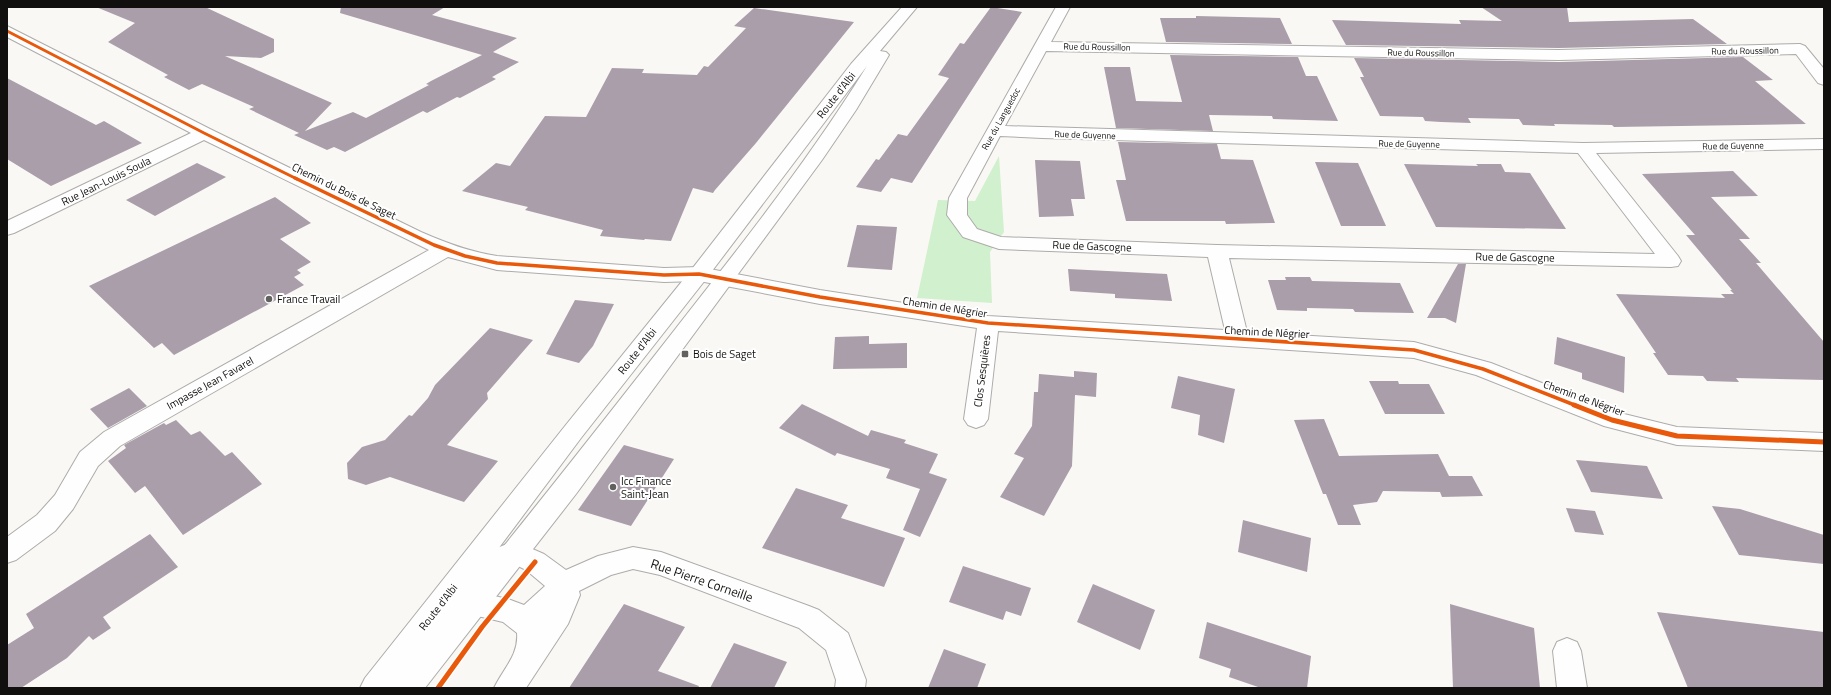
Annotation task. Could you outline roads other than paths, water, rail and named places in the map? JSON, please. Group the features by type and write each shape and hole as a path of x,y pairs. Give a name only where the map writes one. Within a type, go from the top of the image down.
{"street":[{"name":"Rue du Languedoc","path":"970,233 957,215 958,198 994,130 1064,7"},
{"name":"Route d'Albi","path":"375,688 466,573 573,432 699,274 857,67 906,12"},
{"name":"Route d'Albi","path":"407,688 475,604 514,552 568,487 726,278 848,110 906,12"},
{"name":"Chemin du Bois de Saget","path":"7,30 204,133 445,250 470,258 497,263 664,275 699,274"},
{"name":"Rue du Roussillon","path":"1042,46 1559,55 1800,49 1824,80"},
{"name":"Rue de Guyenne","path":"994,130 1082,135 1584,148 1824,144"},
{"name":"Rue Jean-Louis Soula","path":"7,229 204,133"},
{"name":"Rue de Gascogne","path":"970,233 999,243 1217,251 1671,260 1584,148"},
{"name":"Impasse Jean Favarel","path":"7,552 46,523 64,502 89,459 112,439 445,250"},
{"path":"1217,251 1238,340"},
{"name":"Chemin de Négrier","path":"699,274 820,297 940,314 988,324 1414,350 1483,370 1612,420 1677,436 1824,442"},
{"name":"Clos Sesquières","path":"976,419 988,324"},
{"path":"508,688 558,615 566,595 565,585 535,562 514,552 466,573 475,604 507,611 526,621 531,633 529,657"},
{"name":"Rue Pierre Corneille","path":"526,621 565,585 586,573 607,564 633,558 661,564 808,619 838,642 851,680 850,688"},
{"path":"1567,651 1572,688"}],"place":[{"name":"France Travail","path":"269,299"},
{"name":"Bois de Saget","path":"685,354"},
{"name":"Icc Finance Saint-Jean","path":"613,487"}]}
